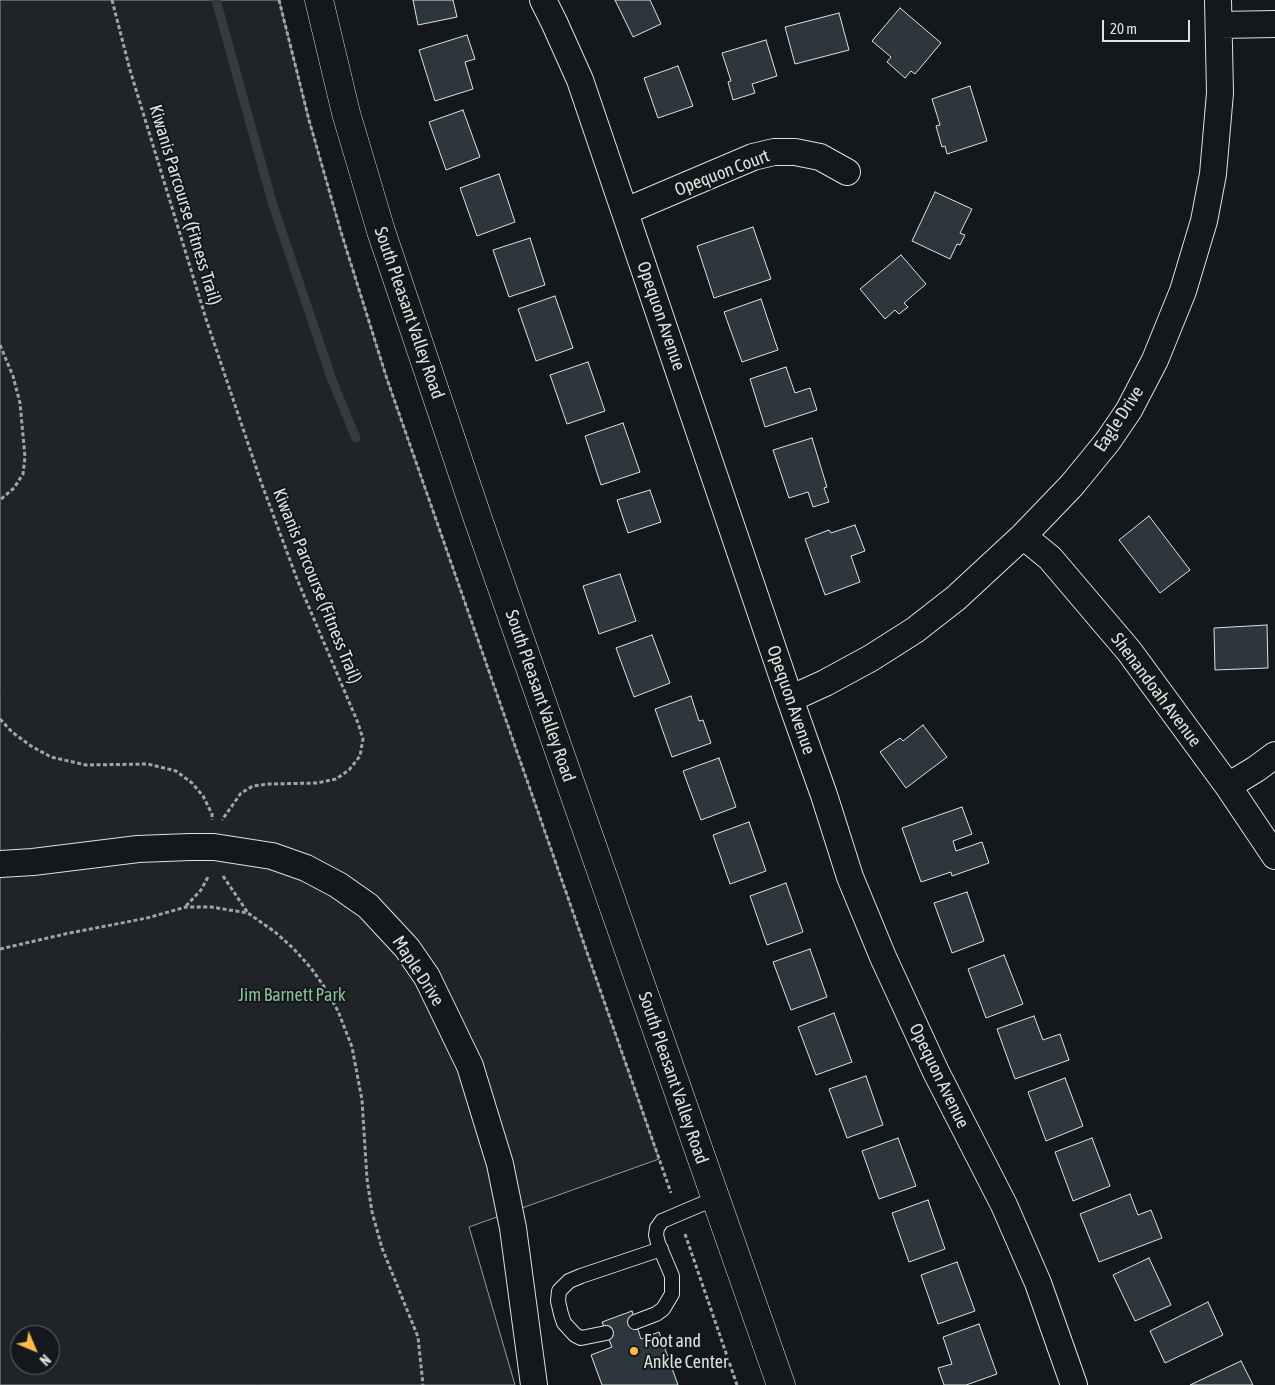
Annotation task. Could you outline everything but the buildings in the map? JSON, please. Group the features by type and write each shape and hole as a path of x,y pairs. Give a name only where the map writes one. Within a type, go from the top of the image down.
{"main road":[{"name":"South Pleasant Valley Road","path":"319,0 346,113 381,231 479,522 781,1385"}],"street":[{"name":"Opequon Avenue","path":"543,0 580,80 626,211 824,795 853,886 883,957 936,1072 1004,1205 1038,1283 1074,1385"},
{"path":"1219,12 1275,24"},
{"name":"Eagle Drive","path":"790,699 825,683 871,658 915,630 956,598 1023,536 1072,486 1108,441 1129,410 1155,360 1183,292 1204,221 1213,174 1220,93 1219,12"},
{"name":"Opequon Court","path":"626,211 753,157 774,152 795,152 820,157 848,172"},
{"name":"Shenandoah Avenue","path":"1023,536 1050,558 1129,651 1228,786 1275,856"},
{"path":"1228,786 1275,755"},
{"name":"Maple Drive","path":"0,864 138,850 190,847 214,848 272,856 306,868 338,885 374,912 407,948 427,977 470,1066 500,1164 510,1210 534,1385"}],"lane":[{"path":"635,1322 656,1314 663,1309 672,1294 672,1276 660,1249 656,1235 657,1228 662,1221 716,1198"},
{"path":"606,1333 581,1338 574,1336 564,1323 561,1314 558,1302 559,1291 569,1281 581,1276 660,1249"}],"path":[{"name":"Kiwanis Parcourse (Fitness Trail)","path":"112,0 130,70 200,301 261,482 363,739 360,756 349,770 336,780 316,783 253,786 241,794 218,826"},
{"path":"279,0 309,120 341,232 387,379 738,1385"},
{"path":"0,345 13,376 20,404 25,457 23,474 14,488 0,500"},
{"path":"0,719 12,732 31,746 51,757 86,765 148,764 176,771 192,783 203,796 212,814 212,824"},
{"path":"218,869 248,913 275,932 311,968 338,1011 352,1047 362,1100 372,1212 382,1248 418,1337 423,1385"},
{"path":"186,907 201,890 211,870"},
{"path":"0,949 147,918 186,907 211,907 248,913"}],"green space":[{"name":"Jim Barnett Park","path":"0,0 279,0 309,120 341,232 387,379 659,1159 469,1227 515,1385 0,1385"}],"waterway":[{"path":"216,0 272,202 332,380 356,438"}],"place":[{"name":"Foot and Ankle Center","path":"634,1351"}]}
